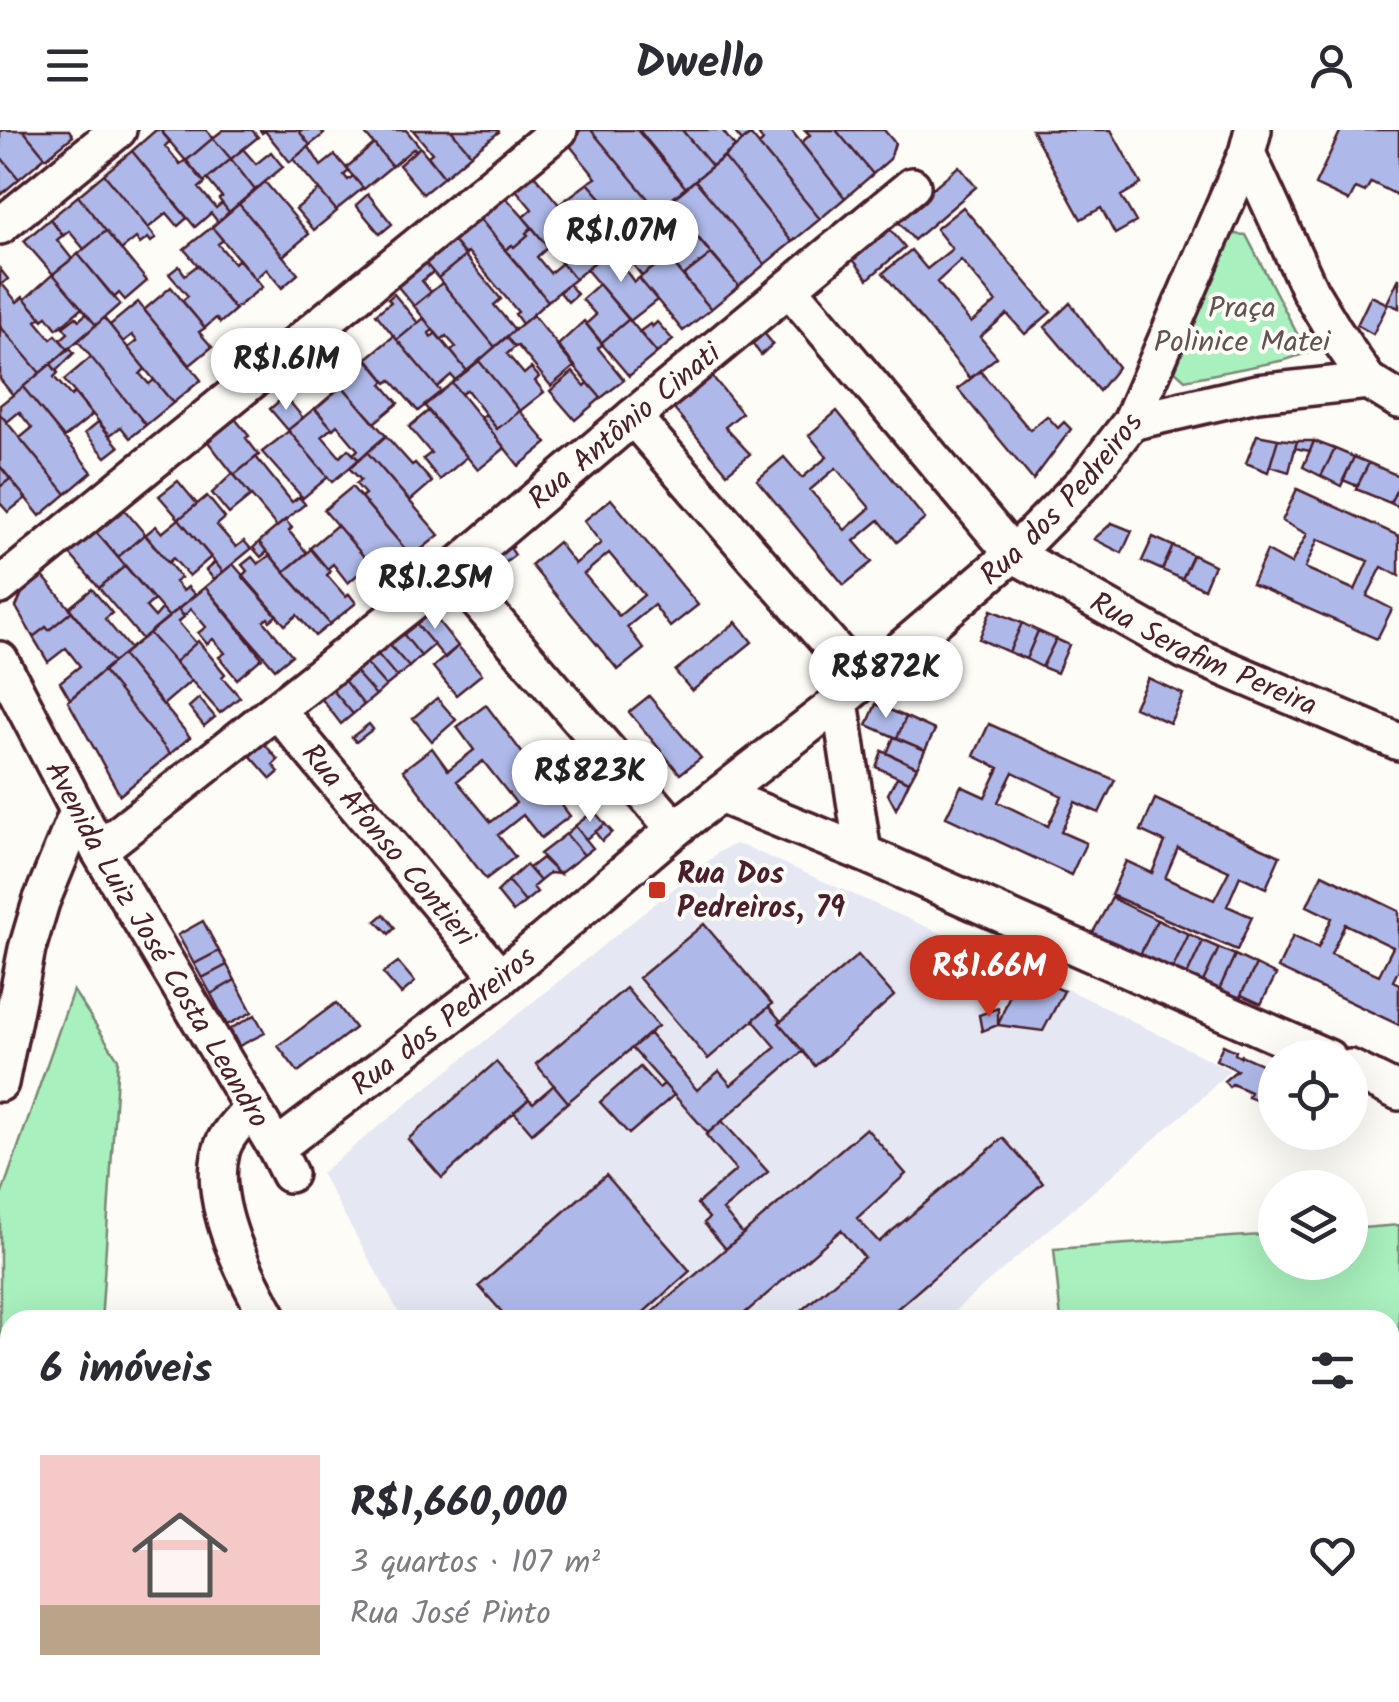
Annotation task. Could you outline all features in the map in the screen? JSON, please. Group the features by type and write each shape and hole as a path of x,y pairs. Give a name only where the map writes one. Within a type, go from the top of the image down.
{"street":[{"path":"0,226 118,130"},
{"path":"0,586 559,130"},
{"path":"1250,142 1310,292 1368,380 1399,400"},
{"name":"Rua dos Pedreiros","path":"282,1161 675,829 851,691 1013,554 1087,479 1132,422 1250,142"},
{"name":"Rua Antônio Cinati","path":"99,850 452,571 912,186"},
{"path":"790,289 1013,554"},
{"path":"1132,422 1257,393 1368,380"},
{"path":"633,417 851,691 863,853"},
{"name":"Rua Serafim Pereira","path":"1013,554 1185,651 1399,742"},
{"path":"452,571 675,829"},
{"name":"Avenida Luiz José Costa Leandro","path":"0,660 99,850 282,1161"},
{"name":"Rua Afonso Contieri","path":"278,710 500,978"},
{"path":"720,795 863,853 1290,1040"},
{"path":"0,1083 27,949 41,902 78,812"},
{"path":"1368,1077 1399,1092"},
{"path":"252,1108 233,1128 221,1150 218,1176 225,1225 265,1310"}],"shaded area":[{"path":"735,844 749,848 1084,997 1230,1070 956,1310 397,1310 321,1173 719,852"}],"green space":[{"name":"Praça Polinice Matei","path":"1235,234 1246,235 1307,353 1185,380 1175,371 1228,240"},
{"path":"73,990 118,1059 102,1310 0,1310 0,1199"},
{"path":"1399,1225 1399,1310 1060,1310 1054,1249 1258,1235 1258,1280 1368,1280 1368,1228"}],"building":[{"path":"2,130 23,130 45,157 19,179 0,156"},
{"path":"23,130 69,130 73,136 46,158"},
{"path":"156,130 170,141 165,146 180,164 186,160 205,183 199,188 216,208 222,203 229,212 218,222 211,213 195,227 132,151"},
{"path":"160,130 206,130 213,138 186,161"},
{"path":"223,130 252,130 258,137 231,159 213,138"},
{"path":"260,130 298,130 310,145 290,162"},
{"path":"298,130 320,130 324,134 310,145"},
{"path":"362,130 406,130 420,147 392,166"},
{"path":"413,130 451,130 471,154 444,177 428,156 432,153"},
{"path":"451,130 498,130 499,132 471,154"},
{"path":"581,130 591,130 658,211 631,232 617,218 622,213 615,203 610,208 588,183 596,178 567,142"},
{"path":"591,130 637,130 686,188 658,211"},
{"path":"639,130 682,130 712,166 686,188"},
{"path":"682,130 722,130 735,147 712,166"},
{"path":"733,130 756,130 742,141"},
{"path":"765,130 791,130 845,198 820,219 759,145 763,141 759,135"},
{"path":"805,130 836,130 873,174 845,198 801,143 810,135"},
{"path":"836,130 884,130 895,143 890,159 873,174"},
{"path":"1032,130 1111,130 1141,184 1121,196 1136,222 1115,234 1101,208 1081,219"},
{"path":"1341,130 1399,130 1399,196 1371,182 1365,192 1356,188 1349,201 1315,185"},
{"path":"750,134 820,219 792,242 724,157"},
{"path":"213,138 231,159 204,182 186,161"},
{"path":"374,144 392,166 364,189 346,168"},
{"path":"309,147 321,166 335,155 349,171 344,175 348,180 353,176 363,188 336,210 293,159"},
{"path":"420,147 444,177 423,194 399,165"},
{"path":"243,149 256,164 271,152 283,167 255,190 231,159"},
{"path":"132,151 187,218 178,226 167,213 148,228 104,174"},
{"path":"0,156 19,179 0,195"},
{"path":"724,157 792,242 765,264 695,180"},
{"path":"231,159 255,190 229,212 207,179"},
{"path":"959,166 976,187 914,240 896,219"},
{"path":"530,170 602,256 575,279 523,217 532,209 512,185"},
{"path":"104,174 156,238 151,242 148,238 140,244 136,238 121,250 78,196"},
{"path":"695,180 765,264 739,286 668,202"},
{"path":"265,182 309,234 283,256 239,204"},
{"path":"588,183 631,232 602,256 560,204"},
{"path":"319,190 337,211 314,230 296,209"},
{"path":"502,193 532,227 514,247 505,250 476,214"},
{"path":"368,194 392,224 380,234 356,205"},
{"path":"78,196 106,231 84,249 69,231 63,236 50,219"},
{"path":"668,202 711,254 683,276 641,224"},
{"path":"239,204 298,274 282,288 266,269 255,279 212,227"},
{"path":"963,207 1051,312 1025,334 1007,314 980,337 997,357 970,378 883,273 911,250 927,269 952,249 936,229","holes":["961,260 996,302 971,323 937,282"]},
{"path":"476,214 548,301 522,324 515,314 518,312 468,252 465,255 449,236"},
{"path":"50,219 63,235 57,240 72,259 53,274 24,241"},
{"path":"641,224 668,257 642,276 623,252 620,255 613,247"},
{"path":"887,226 905,247 868,279 851,257"},
{"path":"212,227 223,240 218,244 234,263 239,259 262,287 235,309 184,249"},
{"path":"532,227 548,247 537,257 550,273 562,263 575,279 548,301 505,250 514,247"},
{"path":"106,231 147,281 125,300 119,293 114,298 78,254"},
{"path":"449,236 465,256 438,278 422,259"},
{"path":"613,247 629,266 624,268 634,282 639,278 657,300 630,321 586,269"},
{"path":"78,254 120,304 96,325 53,274"},
{"path":"711,254 739,286 711,309 683,276"},
{"path":"465,256 501,299 494,305 515,330 495,347 438,278"},
{"path":"668,257 711,309 683,331 639,278"},
{"path":"422,259 433,272 422,281 431,292 414,306 394,282"},
{"path":"198,265 235,310 220,323 216,318 205,328 182,301 188,296 169,274 179,266 185,275"},
{"path":"0,269 8,279 2,284 17,302 23,297 41,317 36,321 51,339 56,335 68,349 40,373 0,326"},
{"path":"53,274 82,308 57,329 47,316 43,320 25,299"},
{"path":"1399,278 1399,308 1387,303"},
{"path":"442,283 495,347 467,371 451,351 456,347 446,336 441,340 414,306"},
{"path":"569,284 577,294 568,302 559,291"},
{"path":"599,284 629,319 601,343 586,324 596,315 582,299"},
{"path":"171,287 205,328 199,332 212,347 190,365 144,310"},
{"path":"394,294 418,323 397,340 376,314 391,302 388,299"},
{"path":"1371,296 1388,304 1373,334 1357,325"},
{"path":"138,302 201,380 173,403 128,348 137,341 132,335 123,342 110,325"},
{"path":"1070,303 1118,367 1099,391 1045,327"},
{"path":"86,314 96,325 68,349 60,340 68,333 63,327"},
{"path":"533,315 575,366 551,386 506,337"},
{"path":"104,318 145,369 140,374 149,384 154,380 173,403 146,425 78,341"},
{"path":"424,318 433,330 429,333 431,337 436,333 467,371 455,380 451,375 437,387 397,340"},
{"path":"629,319 657,353 629,376 601,343"},
{"path":"584,321 603,344 598,348 624,380 601,398 557,346"},
{"path":"657,322 673,340 657,353 639,332"},
{"path":"0,326 40,373 13,395 0,379"},
{"path":"764,333 773,344 761,355 752,343"},
{"path":"394,336 441,392 418,411 367,358"},
{"path":"506,337 515,347 507,354 524,374 531,368 544,392 520,411 479,361"},
{"path":"70,348 74,353 56,371 51,364"},
{"path":"361,352 398,403 374,423 333,375"},
{"path":"91,357 146,425 130,438 121,427 110,435 64,380"},
{"path":"479,361 520,411 497,429 467,390 461,394 452,383"},
{"path":"51,364 58,373 54,377 92,415 64,438 23,387"},
{"path":"980,371 1030,430 1047,416 1058,428 1064,422 1071,429 1033,480 958,389"},
{"path":"573,372 601,398 575,420 550,391"},
{"path":"712,376 742,413 725,427 750,454 727,473 673,408"},
{"path":"452,383 505,448 478,470 424,405"},
{"path":"342,386 386,436 359,460 353,454 358,450 337,425 333,429 315,409"},
{"path":"23,387 92,472 66,494 20,438 32,428 19,412 7,422 0,414 0,405"},
{"path":"285,396 303,418 288,430 270,409"},
{"path":"315,408 332,428 322,436 340,457 348,449 359,460 332,482 288,430"},
{"path":"428,411 467,457 440,480 423,459 431,453 409,427"},
{"path":"520,411 547,443 519,466 481,418 485,414 497,429"},
{"path":"837,411 925,519 897,542 879,520 854,541 872,562 844,585 757,480 784,457 802,478 827,457 809,435","holes":["836,468 870,508 845,530 810,490"]},
{"path":"0,414 66,494 40,516 0,466"},
{"path":"232,415 259,455 234,475 205,438"},
{"path":"98,422 119,447 106,457 85,433"},
{"path":"289,431 328,477 303,498 262,452"},
{"path":"1257,435 1278,439 1268,472 1246,463"},
{"path":"386,436 432,482 410,501 367,452"},
{"path":"1278,439 1297,441 1289,472 1270,466"},
{"path":"1297,441 1314,441 1310,451 1295,448"},
{"path":"1314,441 1335,449 1321,476 1303,467"},
{"path":"1335,449 1354,457 1341,486 1321,476"},
{"path":"367,452 439,535 412,557 361,497 365,494 356,484 361,480 349,468"},
{"path":"256,457 292,502 299,497 305,504 277,527 234,475"},
{"path":"1354,457 1369,463 1357,486 1343,480"},
{"path":"1369,463 1399,476 1390,503 1356,489"},
{"path":"0,466 10,479 0,487"},
{"path":"233,473 251,496 229,514 212,493"},
{"path":"10,479 26,498 8,512 0,503 0,487"},
{"path":"178,481 197,504 179,519 159,496"},
{"path":"1399,485 1399,507 1390,503"},
{"path":"352,487 412,557 384,580 324,510"},
{"path":"1297,489 1399,536 1399,576 1382,567 1367,596 1392,609 1377,639 1252,584 1267,551 1291,564 1307,534 1282,521","holes":["1318,539 1368,561 1355,590 1305,568"]},
{"path":"207,496 225,518 217,525 236,547 244,541 251,549 223,572 179,519"},
{"path":"611,499 698,605 670,627 654,605 627,627 644,649 618,670 531,565 558,542 575,564 601,543 584,521","holes":["609,553 644,595 619,616 584,574"]},
{"path":"122,507 145,534 118,557 94,530"},
{"path":"179,519 211,557 189,576 173,558 168,563 145,535 156,526 162,533"},
{"path":"285,520 307,553 284,572 259,542"},
{"path":"1112,523 1132,531 1122,553 1094,539"},
{"path":"337,525 384,580 370,591 357,575 348,583 333,564 327,569 310,548"},
{"path":"94,530 125,566 99,588 68,552"},
{"path":"145,534 181,578 175,582 183,591 188,587 195,595 169,617 118,557"},
{"path":"1153,537 1173,546 1162,570 1142,561"},
{"path":"259,542 267,552 261,557 253,548"},
{"path":"512,545 515,555 505,563 499,556"},
{"path":"1173,546 1193,555 1182,579 1162,570"},
{"path":"311,549 330,572 327,575 356,603 330,624 284,572"},
{"path":"270,555 330,624 315,636 297,615 285,625 242,576 247,571 242,565 252,557 258,564"},
{"path":"1193,555 1214,565 1204,589 1182,579"},
{"path":"215,562 223,572 214,579 206,570"},
{"path":"233,564 277,615 264,621 292,655 275,669 205,587"},
{"path":"125,566 154,600 146,607 155,617 162,609 169,617 142,639 99,588"},
{"path":"42,575 72,611 49,630 46,627 33,637 16,607 22,593"},
{"path":"205,587 262,658 237,679 219,657 225,653 213,639 207,644 198,633 206,627 191,609 184,616 178,609"},
{"path":"92,589 112,613 105,619 130,649 113,662 69,608"},
{"path":"427,607 458,646 445,658 412,619"},
{"path":"178,609 184,617 178,622 196,643 175,662 149,633"},
{"path":"991,610 1022,623 1009,652 979,639"},
{"path":"72,611 113,662 70,699 60,682 80,666 66,648 48,662 33,637 46,627 49,630"},
{"path":"412,619 434,645 421,656 400,630"},
{"path":"736,622 752,642 692,691 675,671"},
{"path":"1022,623 1038,631 1026,659 1009,652"},
{"path":"400,630 421,656 409,667 387,642"},
{"path":"1038,631 1056,639 1042,667 1026,659"},
{"path":"149,633 191,681 163,705 122,655"},
{"path":"1056,639 1069,645 1057,673 1042,667"},
{"path":"198,641 240,697 220,713 175,662"},
{"path":"387,642 409,667 397,677 375,651"},
{"path":"458,646 482,674 456,695 433,667"},
{"path":"375,651 397,677 386,686 364,661"},
{"path":"122,655 190,737 170,754 103,671"},
{"path":"364,661 386,686 376,695 354,670"},
{"path":"354,670 376,695 364,705 343,679"},
{"path":"103,671 170,754 120,795 68,701"},
{"path":"1148,678 1183,694 1170,723 1134,707"},
{"path":"343,679 364,705 353,714 332,689"},
{"path":"332,689 353,714 341,724 321,698"},
{"path":"649,696 701,758 680,774 629,712"},
{"path":"199,698 215,717 204,726 189,707"},
{"path":"437,698 456,720 432,741 413,718"},
{"path":"876,704 906,717 897,738 867,725"},
{"path":"486,705 570,816 541,838 523,815 498,835 515,857 486,879 403,770 432,748 448,770 474,750 457,727","holes":["483,761 516,803 491,822 457,781"]},
{"path":"906,717 935,730 925,750 897,738"},
{"path":"369,724 373,729 356,742 352,737"},
{"path":"989,724 1115,780 1099,813 1075,802 1061,832 1086,843 1071,875 946,817 961,786 985,797 999,768 974,756","holes":["1013,772 1062,796 1048,826 998,802"]},
{"path":"894,737 925,750 917,767 887,753"},
{"path":"263,742 278,760 273,765 279,772 271,779 249,754"},
{"path":"882,751 917,767 909,782 876,767"},
{"path":"897,777 909,782 896,809 888,794"},
{"path":"1155,799 1280,856 1266,888 1240,876 1227,906 1252,917 1237,950 1111,895 1126,861 1152,873 1165,842 1141,831","holes":["1178,848 1229,871 1214,900 1165,878"]},
{"path":"594,811 605,824 586,839 575,826"},
{"path":"605,824 612,832 602,841 595,832"},
{"path":"575,826 593,848 584,855 566,834"},
{"path":"566,834 584,855 559,874 540,854"},
{"path":"542,858 559,874 550,873 540,881 529,868"},
{"path":"526,865 540,881 533,887 537,892 525,902 508,881"},
{"path":"1322,874 1399,911 1399,969 1393,981 1399,984 1399,1025 1278,968 1293,936 1318,948 1332,918 1307,906","holes":["1345,924 1393,947 1379,975 1331,954"]},
{"path":"508,881 525,902 513,912 497,892"},
{"path":"1112,898 1157,920 1139,957 1092,934"},
{"path":"384,914 395,928 389,934 376,921"},
{"path":"1157,920 1189,934 1171,972 1139,957"},
{"path":"203,921 219,951 194,964 178,935"},
{"path":"704,924 772,1004 708,1059 639,978"},
{"path":"1189,934 1203,941 1185,979 1171,972"},
{"path":"1203,941 1219,948 1201,986 1185,979"},
{"path":"1219,948 1235,955 1217,994 1201,986"},
{"path":"219,951 227,965 202,978 194,964"},
{"path":"858,955 894,996 815,1066 779,1023"},
{"path":"1235,955 1256,965 1237,1003 1217,994"},
{"path":"398,962 415,982 401,994 383,973"},
{"path":"227,965 235,980 211,994 202,978"},
{"path":"1256,965 1276,975 1261,1004 1241,995"},
{"path":"1019,971 1064,991 1043,1031 998,1025"},
{"path":"235,980 252,1012 227,1025 211,994"},
{"path":"626,988 658,1026 568,1102 536,1064"},
{"path":"336,1003 355,1028 298,1072 278,1046"},
{"path":"769,1007 803,1051 708,1133 632,1048 649,1033 697,1090 719,1071 731,1085 776,1047 753,1020"},
{"path":"998,1008 998,1025 982,1031 979,1015"},
{"path":"255,1015 265,1033 239,1046 230,1029"},
{"path":"1223,1045 1240,1057 1258,1062 1258,1101 1248,1097 1250,1092 1232,1084 1229,1087 1224,1081 1237,1070 1216,1060"},
{"path":"496,1062 529,1099 442,1178 408,1139"},
{"path":"640,1067 659,1088 664,1084 674,1095 629,1134 600,1102"},
{"path":"554,1085 568,1102 532,1133 514,1112 529,1099 533,1103"},
{"path":"722,1121 768,1172 723,1210 743,1234 726,1249 704,1223 709,1218 697,1204 736,1170 706,1135"},
{"path":"866,1128 906,1174 857,1218 879,1242 1003,1138 1043,1183 896,1310 802,1310 864,1257 841,1230 749,1310 655,1310"},
{"path":"606,1175 690,1271 646,1310 500,1310 479,1286"}],"place":[{"name":"Rua Dos Pedreiros, 79","path":"657,890"}]}
